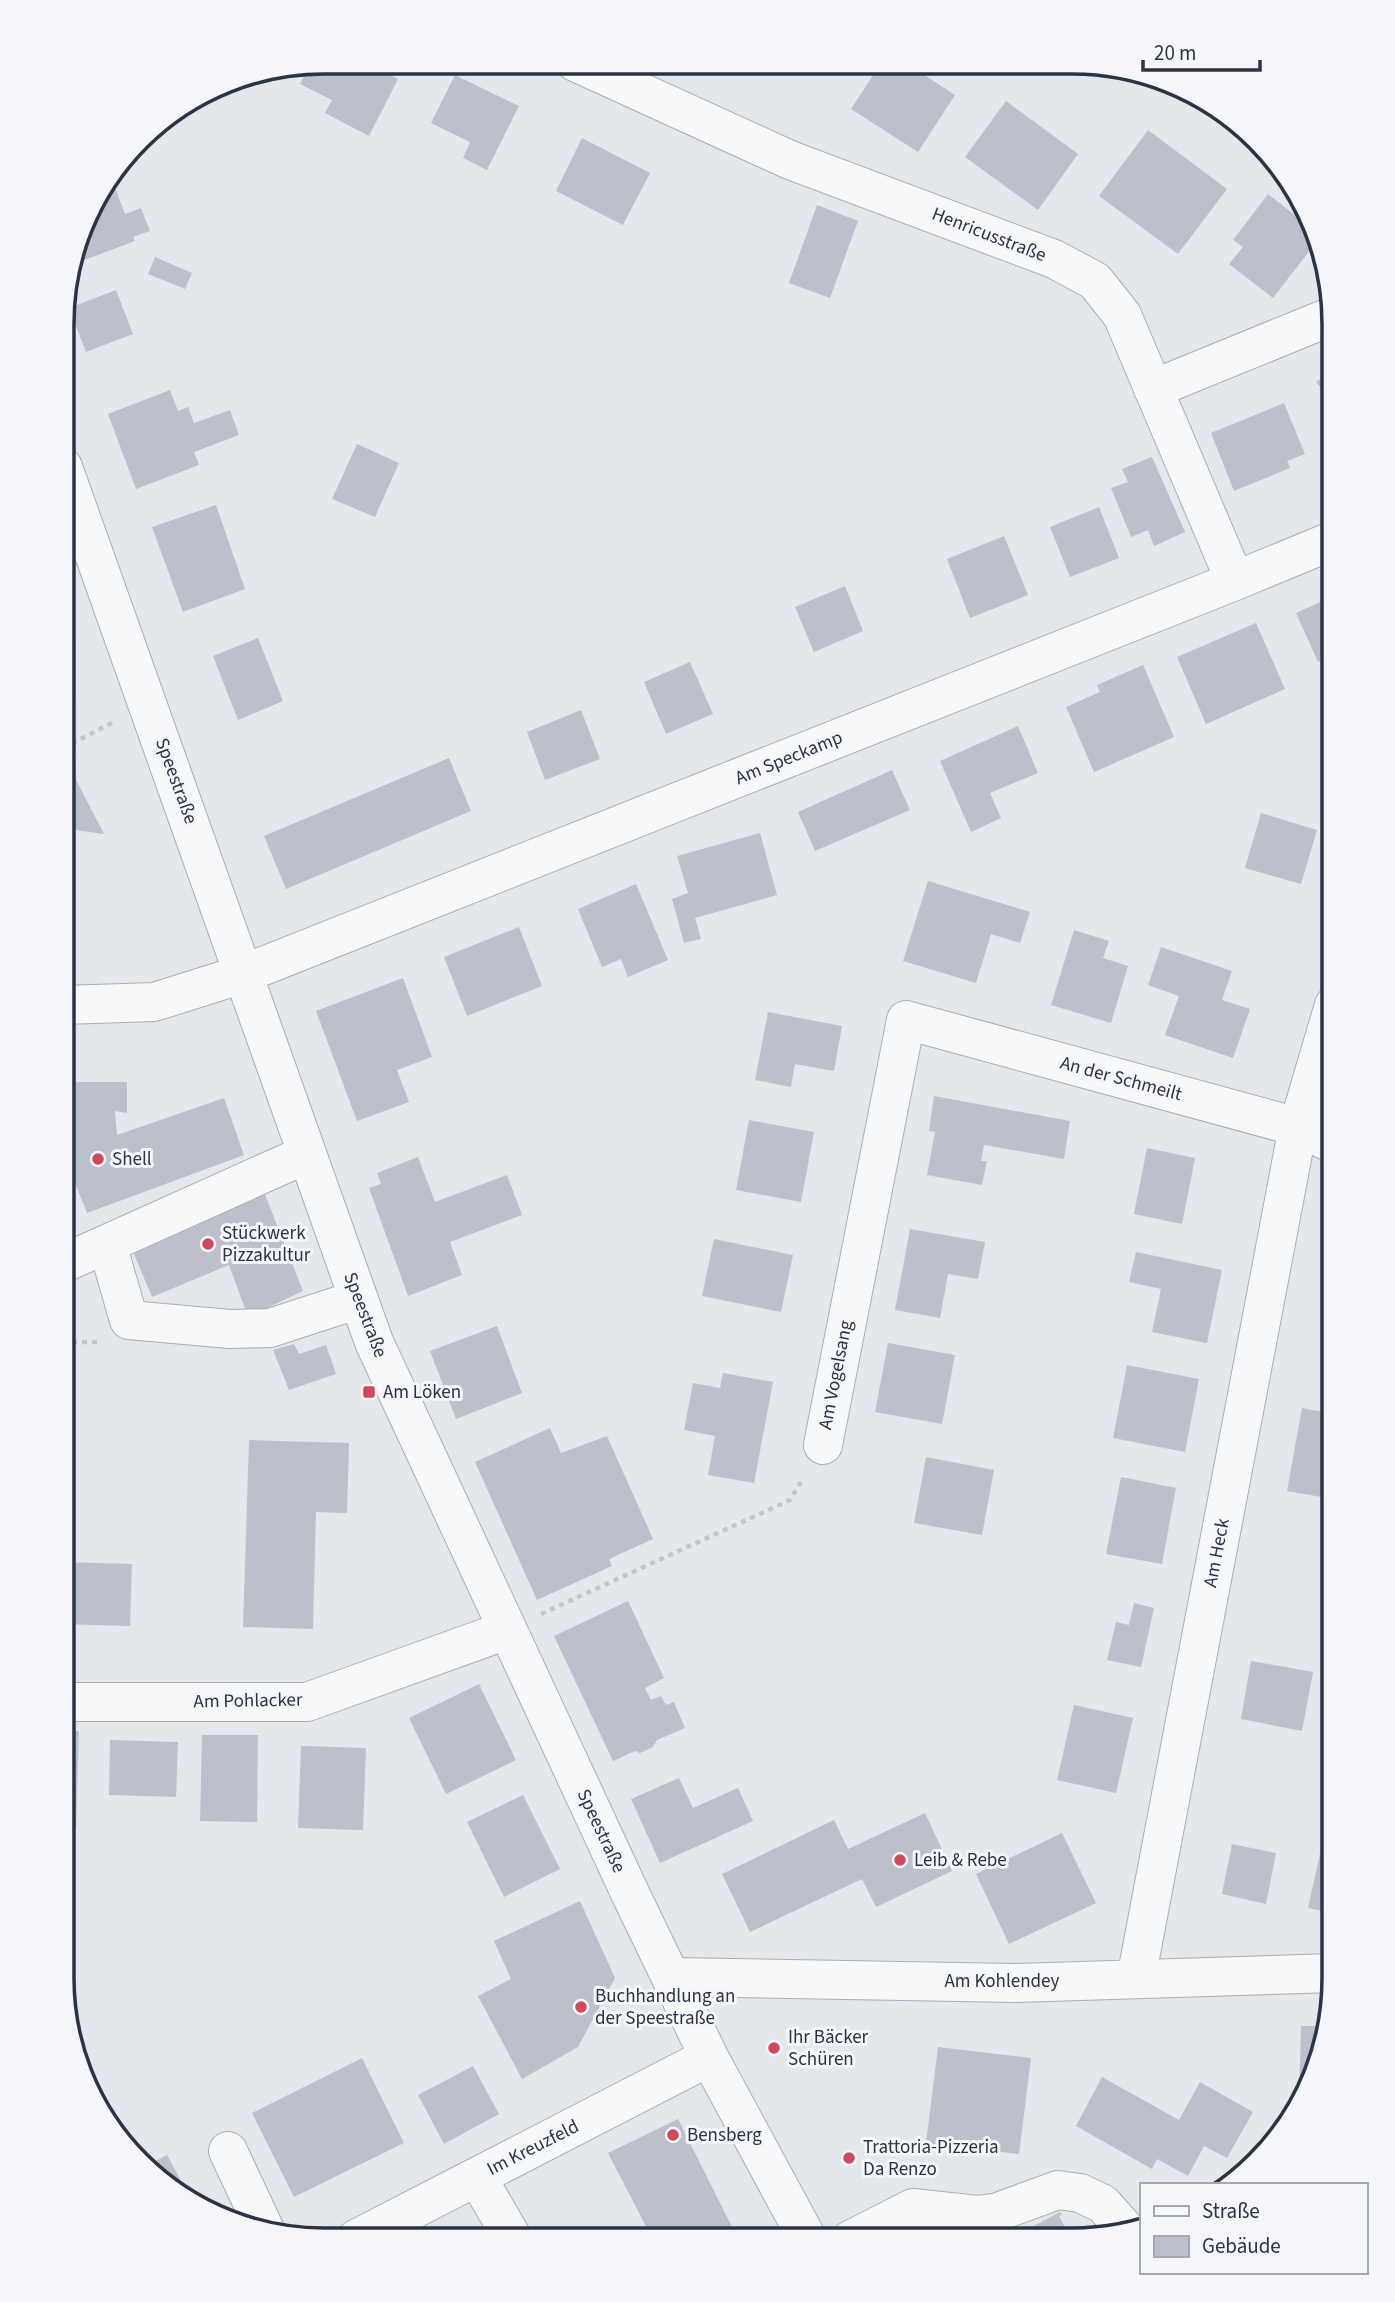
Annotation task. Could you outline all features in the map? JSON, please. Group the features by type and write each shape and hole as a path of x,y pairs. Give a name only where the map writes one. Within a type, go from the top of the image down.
{"street":[{"name":"Henricusstraße","path":"601,74 790,160 1054,259 1095,281 1122,315 1235,581"},
{"path":"1153,388 1322,320"},
{"name":"Speestraße","path":"74,497 383,1362 709,2057 802,2228"},
{"name":"Am Speckamp","path":"243,974 1322,545"},
{"path":"74,1005 153,1002 243,974"},
{"name":"An der Schmeilt","path":"906,1020 1298,1127 1322,1138"},
{"name":"Am Vogelsang","path":"823,1445 906,1020"},
{"name":"Am Heck","path":"1136,1979 1298,1127 1322,1046"},
{"path":"74,1259 307,1154"},
{"path":"107,1244 129,1320 230,1329 270,1328 359,1298"},
{"name":"Am Pohlacker","path":"74,1702 307,1702 507,1630"},
{"name":"Am Kohlendey","path":"671,1977 1016,1983 1322,1973"},
{"name":"Im Kreuzfeld","path":"377,2228 709,2057"},
{"path":"228,2151 262,2221"},
{"path":"477,2177 507,2228"},
{"path":"903,2228 996,2213 1058,2190 1080,2193 1103,2204 1121,2224"}],"path":[{"path":"74,742 149,705"},
{"name":"Am Vogelsang","path":"507,1630 790,1500 823,1445"}],"building":[{"path":"307,74 388,74 398,79 369,136 325,113 332,100 300,84"},
{"path":"874,74 923,74 955,95 918,152 851,109"},
{"path":"455,75 519,106 487,170 463,158 470,142 431,123"},
{"path":"1006,101 1078,154 1038,210 965,157"},
{"path":"1148,130 1227,189 1178,254 1099,196"},
{"path":"582,138 650,173 623,225 556,191"},
{"path":"115,186 125,214 141,208 150,231 133,237 135,241 81,261 92,228"},
{"path":"1268,194 1298,218 1310,250 1273,298 1229,264 1243,247 1233,240"},
{"path":"817,205 858,221 830,298 789,283"},
{"path":"155,257 192,273 185,289 148,274"},
{"path":"116,290 133,334 86,352 74,321 74,306"},
{"path":"1322,377 1322,389 1316,382"},
{"path":"170,390 178,411 188,407 194,423 230,410 239,435 194,452 199,465 136,489 108,414"},
{"path":"1284,403 1305,454 1287,461 1290,468 1234,491 1211,433"},
{"path":"357,444 399,463 375,517 332,499"},
{"path":"1152,457 1185,532 1154,546 1148,530 1131,537 1111,488 1128,482 1122,469"},
{"path":"216,505 245,589 183,612 152,527"},
{"path":"1099,507 1119,558 1070,577 1050,527"},
{"path":"1004,536 1028,595 970,618 947,559"},
{"path":"845,586 863,631 814,652 795,607"},
{"path":"1322,601 1322,660 1318,662 1296,613"},
{"path":"1256,623 1285,689 1206,724 1177,657"},
{"path":"258,638 283,701 238,720 213,656"},
{"path":"690,662 713,714 666,734 644,682"},
{"path":"1143,665 1174,737 1094,772 1066,707 1100,692 1097,685"},
{"path":"581,710 600,759 545,780 527,732"},
{"path":"1018,726 1038,773 990,793 1001,818 971,832 940,761"},
{"path":"449,758 471,811 286,889 264,836"},
{"path":"892,770 910,810 815,851 798,812"},
{"path":"74,776 104,834 74,830"},
{"path":"1261,813 1317,830 1301,884 1245,868"},
{"path":"760,833 777,895 695,918 701,939 684,943 672,899 688,893 677,856"},
{"path":"928,881 1030,912 1020,943 991,934 976,983 903,961"},
{"path":"636,884 668,960 628,977 621,959 602,967 578,909"},
{"path":"519,927 542,986 467,1016 444,957"},
{"path":"1074,930 1109,941 1103,958 1128,966 1111,1023 1051,1005"},
{"path":"1161,947 1232,971 1222,1000 1250,1009 1233,1058 1165,1035 1179,996 1148,985"},
{"path":"403,978 432,1057 397,1070 409,1102 357,1121 316,1011"},
{"path":"768,1012 842,1026 834,1071 795,1064 791,1087 755,1080"},
{"path":"74,1082 127,1082 127,1113 115,1111 117,1135 224,1098 244,1155 87,1213 74,1181"},
{"path":"934,1096 1070,1121 1064,1159 984,1145 981,1161 987,1161 982,1185 927,1175 935,1132 929,1131"},
{"path":"749,1120 814,1132 801,1202 736,1190"},
{"path":"1147,1148 1195,1158 1182,1224 1134,1214"},
{"path":"418,1157 435,1202 507,1175 522,1215 450,1242 462,1275 408,1296 369,1188 381,1184 377,1173"},
{"name":"Stückwerk Pizzakultur","path":"264,1192 303,1291 248,1317 229,1265 152,1297 131,1247"},
{"path":"910,1229 985,1242 978,1279 948,1274 940,1318 895,1310"},
{"path":"714,1239 793,1255 781,1312 702,1296"},
{"path":"1136,1252 1222,1270 1207,1343 1152,1332 1161,1289 1129,1282"},
{"path":"497,1326 522,1393 456,1419 430,1351"},
{"path":"888,1343 955,1355 942,1424 875,1412"},
{"path":"294,1344 299,1354 326,1345 336,1374 289,1390 273,1350"},
{"path":"1127,1365 1199,1379 1185,1452 1113,1438"},
{"path":"723,1373 773,1382 754,1483 708,1475 715,1436 684,1430 693,1383 720,1388"},
{"path":"1302,1408 1322,1412 1322,1497 1287,1491"},
{"path":"550,1428 561,1453 607,1436 653,1539 609,1559 612,1566 537,1600 475,1462"},
{"path":"249,1440 349,1443 347,1513 316,1512 313,1629 243,1627"},
{"path":"926,1457 994,1470 982,1535 914,1523"},
{"path":"1121,1477 1176,1488 1162,1564 1106,1554"},
{"path":"74,1562 132,1564 130,1626 74,1624"},
{"path":"628,1601 664,1678 645,1688 651,1700 661,1696 666,1705 674,1702 685,1728 657,1740 653,1747 640,1753 635,1751 613,1761 554,1636"},
{"path":"1134,1603 1154,1608 1141,1667 1107,1660 1116,1622 1129,1625"},
{"path":"1251,1661 1313,1672 1302,1731 1241,1719"},
{"path":"479,1684 516,1760 446,1794 409,1718"},
{"path":"1074,1705 1133,1718 1116,1793 1057,1780"},
{"path":"74,1731 79,1731 76,1828"},
{"path":"202,1735 258,1735 257,1822 200,1821"},
{"path":"110,1740 178,1742 176,1797 109,1795"},
{"path":"301,1746 366,1748 363,1830 298,1828"},
{"path":"679,1778 693,1808 738,1788 753,1821 660,1863 631,1799"},
{"path":"523,1795 560,1869 504,1897 467,1822"},
{"path":"925,1813 952,1871 876,1907 862,1879 750,1932 722,1874 834,1820 848,1849"},
{"path":"1062,1833 1096,1903 1009,1944 976,1874"},
{"path":"1232,1844 1276,1853 1266,1904 1222,1894"},
{"path":"1322,1844 1322,1911 1308,1908"},
{"path":"580,1901 615,1978 578,2047 522,2079 478,1996 511,1979 494,1941"},
{"path":"1301,2026 1317,2026 1313,2044 1300,2081"},
{"path":"938,2047 1031,2058 1019,2154 926,2143"},
{"path":"362,2058 404,2143 294,2197 252,2113"},
{"path":"473,2066 499,2114 444,2144 418,2095"},
{"path":"1102,2077 1179,2120 1200,2082 1253,2112 1227,2158 1204,2146 1188,2176 1157,2159 1152,2169 1076,2126"},
{"path":"678,2119 732,2228 647,2228 608,2153"},
{"path":"167,2155 184,2186 171,2177 154,2162"},
{"path":"1060,2212 1062,2215 1059,2216 1065,2228 1030,2228"}],"place":[{"name":"Shell","path":"98,1159"},
{"name":"Stückwerk Pizzakultur","path":"208,1244"},
{"name":"Am Löken","path":"369,1392"},
{"name":"Leib & Rebe","path":"900,1860"},
{"name":"Buchhandlung an der Speestraße","path":"581,2007"},
{"name":"Ihr Bäcker Schüren","path":"774,2048"},
{"name":"Bensberg","path":"673,2135"},
{"name":"Trattoria-Pizzeria Da Renzo","path":"849,2158"}]}
